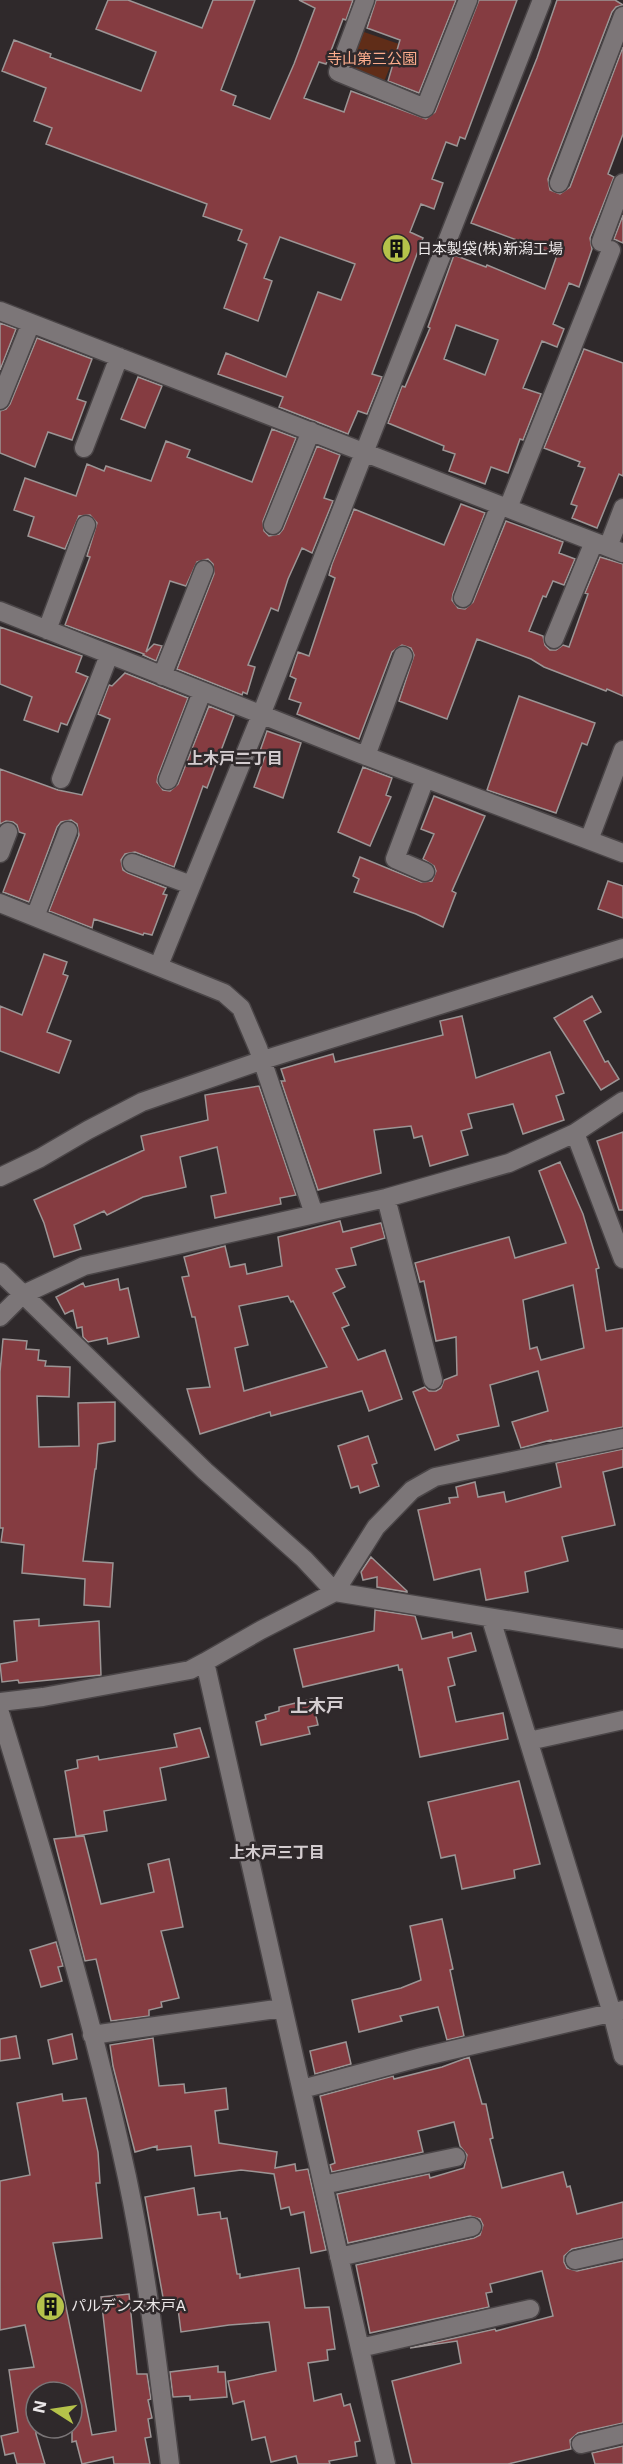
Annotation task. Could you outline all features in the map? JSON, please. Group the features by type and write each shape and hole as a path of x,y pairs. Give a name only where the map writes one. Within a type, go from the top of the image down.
{"street":[{"path":"365,0 338,72 425,108 468,0"},
{"path":"159,965 261,715 542,0"},
{"path":"559,183 623,16"},
{"path":"463,598 504,506 606,246 623,183"},
{"path":"0,311 608,547"},
{"path":"0,400 31,323"},
{"path":"84,448 119,357"},
{"path":"273,525 311,431"},
{"path":"554,639 608,547 623,508"},
{"path":"47,630 86,525"},
{"path":"162,676 204,570"},
{"path":"0,611 425,779 623,853"},
{"path":"62,779 109,655"},
{"path":"366,756 403,656"},
{"path":"168,780 202,692"},
{"path":"589,840 623,750"},
{"path":"425,779 395,859 425,872"},
{"path":"35,917 68,831"},
{"path":"0,853 8,832"},
{"path":"132,863 191,885"},
{"path":"0,903 224,993 241,1008 263,1060 314,1214"},
{"path":"0,1177 40,1158 142,1102 263,1060 623,948"},
{"path":"0,1317 22,1295 84,1266 386,1198 509,1164 574,1133 623,1101"},
{"path":"574,1133 623,1259"},
{"path":"386,1198 433,1380"},
{"path":"0,1272 205,1471 303,1559 335,1592 623,1640"},
{"path":"0,1702 43,1697 190,1670 335,1592 376,1527 412,1490 435,1477 623,1438"},
{"path":"491,1619 617,2012 623,2056"},
{"path":"206,1662 386,2464"},
{"path":"0,1713 37,1832 92,2035 127,2178 156,2349 170,2464"},
{"path":"529,1741 623,1720"},
{"path":"92,2035 283,2008"},
{"path":"302,2089 422,2057 617,2012"},
{"path":"323,2185 456,2157"},
{"path":"339,2257 472,2227"},
{"path":"575,2260 623,2249"},
{"path":"360,2348 530,2309"},
{"path":"581,2444 623,2434"}],"green space":[{"name":"寺山第三公園","path":"361,31 399,44 382,87 345,73"}],"building":[{"path":"108,0 128,0 202,28 213,0 255,0 221,90 236,96 233,105 270,119 315,8 299,0 353,0 346,20 343,19 326,64 319,62 304,98 344,112 351,91 426,119 435,112 479,0 517,0 465,139 460,137 457,146 446,142 432,179 443,183 434,209 421,204 410,232 423,238 372,374 382,377 367,414 358,411 348,434 279,407 283,397 218,374 226,353 286,377 318,292 341,300 355,264 280,237 264,278 272,281 258,321 224,308 247,244 238,240 242,230 203,216 207,204 46,144 52,128 34,121 46,88 2,71 14,40 51,54 50,57 141,91 156,52 96,29"},
{"path":"376,0 456,0 419,93 388,81 400,40 367,28"},
{"path":"557,0 615,0 623,5 616,7 612,12 548,179 550,190 560,194 570,187 623,47 623,134 608,174 614,177 590,238 592,249 579,287 569,283 553,324 564,329 557,347 542,341 523,388 541,394 523,440 520,439 508,473 491,467 485,484 449,471 455,454 443,450 444,446 388,423 402,386 405,387 430,328 428,327 454,255 486,267 487,265 545,289 557,255 471,223 537,58","holes":["456,325 498,340 485,375 444,359"]},
{"path":"623,215 623,243 614,239"},
{"path":"0,323 16,329 0,370"},
{"path":"37,338 92,359 77,399 86,402 72,440 48,432 35,467 0,453 0,411 6,409 10,404"},
{"path":"584,349 623,363 623,476 619,474 597,528 572,518 577,506 571,504 585,468 578,466 580,462 544,448"},
{"path":"138,377 162,386 145,428 121,419"},
{"path":"272,429 296,438 263,521 264,531 269,536 279,534 283,529 317,446 340,455 324,498 333,501 312,553 302,548 288,579 278,611 271,608 248,665 255,667 247,694 243,692 242,695 177,669 214,574 213,564 208,559 197,562 186,586 170,581 146,652 154,644 162,646 156,661 144,654 65,625 90,557 87,556 97,523 90,515 79,516 65,549 28,536 34,517 14,510 25,478 76,496 87,464 104,471 106,466 151,481 166,441 190,450 187,457 252,482"},
{"path":"461,504 485,513 453,594 452,600 458,608 465,609 473,602 506,521 563,542 559,553 575,559 564,585 553,581 546,597 543,596 529,631 543,636 545,645 550,650 556,650 563,645 569,647 588,594 585,593 600,557 623,564 623,696 477,639 447,719 399,701 414,655 411,648 402,645 392,652 359,739 297,714 301,703 289,699 296,679 290,676 298,652 309,656 335,578 329,575 332,564 354,509 444,545"},
{"path":"0,627 82,656 76,672 88,677 67,725 61,723 58,732 24,720 32,697 0,684"},
{"path":"125,673 188,698 158,776 157,782 163,790 170,791 178,784 209,706 234,716 207,788 203,786 174,867 135,852 125,854 121,860 123,870 166,888 163,894 167,895 152,935 144,933 143,935 94,919 92,928 49,911 79,835 77,824 71,820 61,822 57,827 29,902 3,892 25,834 19,832 17,825 13,822 6,821 0,824 0,769 58,790 82,795 110,719 98,714 109,685 112,686"},
{"path":"519,696 595,723 587,745 582,743 556,813 487,790"},
{"path":"267,731 301,743 283,798 254,787 266,753 260,751"},
{"path":"363,767 392,778 386,795 391,797 370,846 338,832"},
{"path":"434,796 485,816 452,891 456,893 443,927 416,914 354,892 359,879 353,876 360,857 421,882 432,881 436,871 434,866 423,859 434,834 421,829"},
{"path":"608,881 623,886 623,918 598,909"},
{"path":"44,954 67,962 63,974 68,976 47,1032 71,1041 59,1073 0,1051 0,1006 22,1015"},
{"path":"592,996 601,1012 584,1021 605,1062 608,1061 619,1079 601,1090 554,1018"},
{"path":"462,1016 476,1078 550,1052 564,1093 556,1096 564,1120 523,1134 513,1104 468,1114 472,1128 461,1131 468,1155 430,1166 422,1136 414,1138 411,1126 374,1130 381,1173 318,1190 281,1081 285,1081 281,1069 333,1054 335,1062 443,1035 440,1021"},
{"path":"259,1086 296,1195 280,1198 281,1204 215,1218 211,1196 226,1193 217,1147 180,1157 186,1187 143,1197 107,1215 104,1211 74,1225 81,1249 54,1257 44,1223 34,1200 144,1150 141,1136 208,1120 205,1095"},
{"path":"623,1132 623,1210 619,1210 597,1141"},
{"path":"560,1162 583,1214 599,1268 596,1269 606,1331 623,1328 623,1427 521,1448 512,1422 548,1411 538,1371 490,1385 499,1426 457,1435 459,1440 435,1450 413,1392 425,1387 429,1391 436,1391 441,1388 444,1380 457,1375 456,1337 436,1341 424,1281 420,1282 415,1263 509,1237 515,1258 566,1243 539,1171","holes":["573,1285 584,1348 541,1360 537,1347 530,1349 523,1300"]},
{"path":"340,1221 343,1232 381,1223 385,1238 351,1248 356,1265 336,1269 345,1287 333,1293 349,1325 342,1328 358,1360 385,1350 402,1399 369,1411 362,1391 271,1416 270,1412 200,1434 187,1389 210,1387 195,1317 192,1317 182,1277 189,1276 184,1257 225,1246 230,1267 245,1264 247,1274 282,1266 278,1237","holes":["288,1296 291,1302 293,1301 327,1367 244,1391 235,1348 248,1345 239,1306"]},
{"path":"118,1279 120,1290 128,1288 139,1337 108,1344 107,1338 88,1342 83,1337 82,1327 77,1328 73,1310 65,1314 56,1297 83,1283 85,1287"},
{"path":"3,1339 27,1341 26,1349 39,1350 38,1360 46,1361 45,1366 70,1367 69,1397 37,1396 39,1447 79,1446 78,1403 115,1402 115,1441 98,1444 83,1561 113,1563 110,1607 84,1605 85,1579 22,1573 24,1545 1,1542 3,1528 0,1528 0,1372"},
{"path":"368,1436 377,1463 372,1465 379,1486 360,1493 358,1486 351,1488 338,1446"},
{"path":"623,1449 623,1467 603,1472 615,1525 562,1537 568,1561 525,1572 528,1592 486,1600 480,1569 434,1580 418,1510 450,1503 449,1498 458,1497 456,1487 475,1482 478,1497 504,1492 506,1502 561,1487 556,1463"},
{"path":"371,1557 407,1592 377,1587 377,1577 363,1580 361,1572"},
{"path":"375,1610 415,1616 422,1639 452,1632 453,1638 471,1633 476,1651 448,1658 455,1685 448,1687 456,1722 503,1713 508,1739 420,1757 402,1669 399,1670 398,1665 303,1687 294,1649 374,1631"},
{"path":"39,1619 39,1626 99,1621 101,1675 19,1683 18,1680 2,1682 0,1664 17,1661 14,1621"},
{"path":"312,1699 318,1725 308,1727 310,1734 261,1745 256,1722 266,1719 265,1715 279,1711 279,1707"},
{"path":"200,1728 209,1757 160,1768 166,1800 104,1811 107,1831 76,1836 65,1771 78,1768 77,1760 98,1756 99,1760 177,1747 174,1734"},
{"path":"519,1781 540,1864 514,1870 515,1878 462,1889 455,1855 441,1858 428,1802"},
{"path":"84,1836 101,1904 154,1892 148,1864 169,1859 183,1927 161,1931 179,1998 161,2002 162,2007 149,2010 149,2016 111,2021 96,1959 85,1961 54,1839"},
{"path":"442,1919 464,2036 447,2040 438,2007 400,2016 402,2021 359,2032 352,2000 401,1988 421,1980 410,1926"},
{"path":"56,1942 63,1966 58,1967 62,1981 41,1987 30,1950"},
{"path":"72,2034 77,2059 53,2064 48,2040"},
{"path":"16,2036 20,2058 0,2061 0,2039"},
{"path":"153,2038 159,2086 184,2084 185,2093 226,2088 228,2109 215,2111 219,2143 277,2152 275,2168 295,2164 296,2171 308,2169 326,2250 311,2253 304,2212 291,2215 289,2207 281,2209 274,2174 241,2170 195,2176 191,2146 157,2150 157,2146 135,2152 113,2066 110,2045"},
{"path":"346,2042 351,2064 315,2074 310,2051"},
{"path":"469,2057 482,2104 486,2104 493,2138 490,2139 502,2188 563,2172 567,2187 570,2186 577,2214 623,2202 623,2238 572,2249 564,2256 564,2262 567,2268 577,2271 623,2261 623,2423 578,2433 570,2440 571,2449 508,2464 412,2464 392,2381 461,2363 457,2341 410,2348 495,2329 496,2331 553,2316 542,2271 490,2284 492,2292 486,2293 489,2307 370,2333 356,2265 474,2238 480,2235 483,2225 480,2219 470,2216 348,2243 337,2194 429,2174 430,2178 464,2168 467,2155 460,2146 454,2122 418,2131 423,2152 332,2172 330,2165 335,2163 320,2096 393,2076 394,2079 442,2067"},
{"path":"62,2094 63,2101 86,2098 98,2152 100,2183 96,2183 102,2238 53,2243 81,2380 24,2380 24,2440 38,2440 45,2464 17,2464 14,2453 5,2455 1,2436 18,2432 9,2370 34,2367 25,2325 0,2330 0,2181 30,2175 17,2103"},
{"path":"194,2188 198,2215 220,2212 221,2219 227,2218 237,2274 240,2274 240,2278 299,2268 305,2308 329,2307 335,2349 327,2350 328,2360 308,2363 314,2401 341,2394 344,2406 350,2404 360,2441 355,2442 357,2456 329,2461 330,2464 298,2464 296,2456 271,2462 265,2437 252,2440 244,2401 233,2404 228,2381 276,2371 269,2322 181,2332 177,2301 164,2303 145,2197"},
{"path":"129,2294 137,2374 147,2374 151,2399 148,2400 152,2418 148,2419 151,2437 145,2438 150,2464 114,2464 113,2457 82,2464 76,2441 72,2442 72,2440 84,2440 84,2396 92,2435 116,2431 101,2297"},
{"path":"218,2366 218,2372 225,2372 227,2397 190,2400 190,2396 173,2397 170,2372"},
{"path":"623,2446 623,2464 595,2464 592,2453"}],"place":[{"name":"日本製袋(株)新潟工場","path":"396,249"},
{"name":"パルデンス木戸A","path":"50,2306"}],"district":[{"name":"上木戸二丁目","path":"235,758"},
{"name":"上木戸","path":"317,1706"},
{"name":"上木戸三丁目","path":"277,1852"}]}
